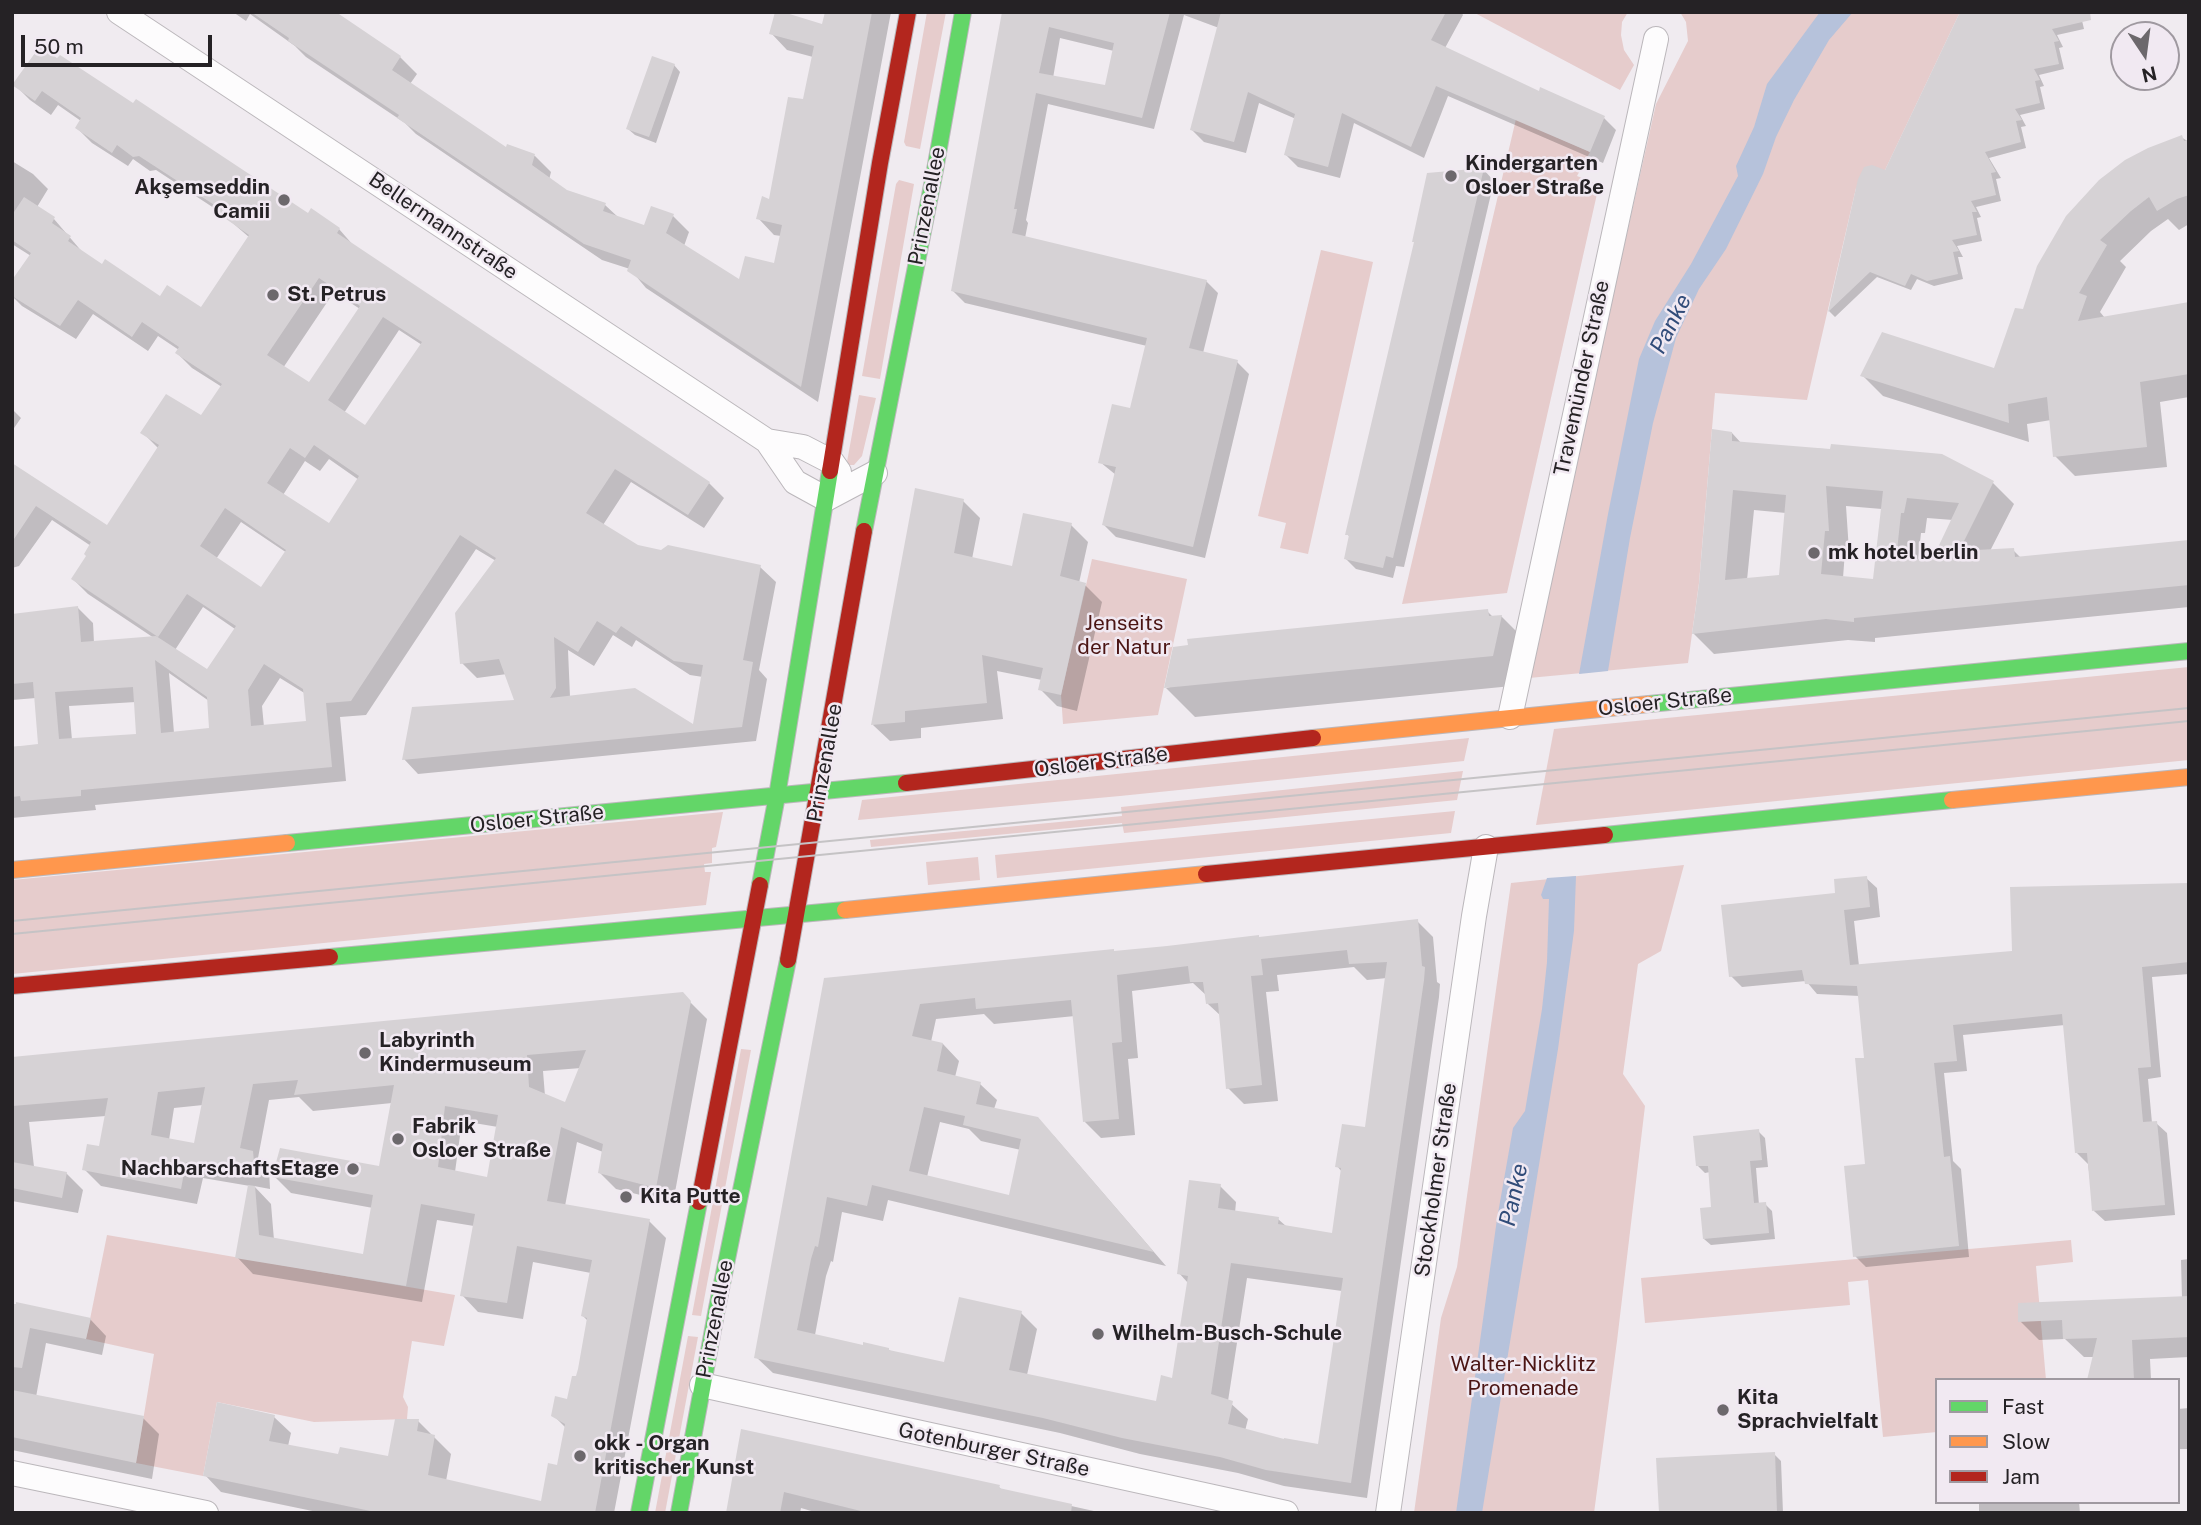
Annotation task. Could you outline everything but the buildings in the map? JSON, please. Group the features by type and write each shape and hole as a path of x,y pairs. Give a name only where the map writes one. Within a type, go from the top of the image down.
{"main road":[{"name":"Prinzenallee","path":"639,1513 776,796 880,163 908,12"},
{"name":"Prinzenallee","path":"679,1513 702,1385 798,914 874,473 935,170 963,12"},
{"name":"Osloer Straße","path":"12,870 820,792 1510,717 2189,651"},
{"path":"12,986 798,914 2189,777"}],"street":[{"name":"Bellermannstraße","path":"120,12 767,441 795,482 825,499"},
{"name":"Travemünder Straße","path":"1510,717 1656,39"},
{"name":"Bellermannstraße","path":"767,441 803,447 832,461"},
{"path":"832,461 867,513"},
{"path":"825,499 874,473"},
{"name":"Stockholmer Straße","path":"1388,1513 1486,847"},
{"name":"Gotenburger Straße","path":"702,1385 1286,1513"},
{"path":"12,1473 206,1513"}],"green space":[{"path":"927,12 946,12 920,149 906,146 904,142"},
{"path":"1473,12 1628,12 1622,22 1621,35 1624,50 1634,65 1620,90"},
{"path":"1680,12 1960,12 1877,187 1856,188 1807,400 1715,393 1699,583 1688,663 1529,678 1656,104 1688,41 1686,22"},
{"path":"1516,119 1590,152 1577,176 1599,185 1507,593 1402,604"},
{"path":"899,180 914,184 880,379 862,376 896,184"},
{"path":"1321,250 1373,262 1308,554 1280,548 1286,523 1258,516"},
{"path":"859,395 876,398 862,456 854,465 849,465 847,462"},
{"name":"Jenseits der Natur","path":"1092,559 1187,579 1158,715 1063,724 1061,695"},
{"path":"2189,667 2189,760 1536,825 1554,729"},
{"path":"1469,738 1464,761 858,820 862,800"},
{"path":"1463,771 1457,800 1124,833 1122,823 871,847 870,840 1122,816 1121,807"},
{"path":"1455,811 1451,833 997,878 995,855"},
{"path":"723,812 716,847 712,848 712,863 704,864 705,872 711,872 706,905 12,974 12,880"},
{"path":"978,857 980,880 928,885 926,862"},
{"name":"Walter-Nicklitz Promenade","path":"1684,865 1661,951 1638,964 1623,1074 1645,1106 1594,1513 1414,1513 1441,1318 1457,1267 1511,883"},
{"path":"741,1049 751,1050 701,1316 692,1315"},
{"path":"107,1235 455,1295 444,1346 412,1341 403,1397 408,1407 407,1419 314,1422 217,1402 203,1476 136,1463 154,1354 86,1339"},
{"path":"2071,1240 2073,1262 2036,1266 2046,1378 1935,1378 1935,1432 1883,1437 1868,1280 1848,1282 1850,1305 1645,1323 1641,1278"},
{"path":"688,1336 698,1337 665,1513 655,1513"}],"water":[{"name":"Panke","path":"1820,12 1853,12 1829,40 1794,100 1776,137 1763,174 1726,249 1699,289 1676,338 1653,423 1608,671 1579,674 1639,359 1655,321 1691,264 1738,176 1736,166 1754,127 1767,84"},
{"name":"Panke","path":"1576,876 1574,931 1558,1049 1482,1513 1456,1513 1497,1219 1513,1128 1525,1111 1542,1009 1549,899 1543,899 1541,895 1547,878"}],"tram line":[{"path":"12,921 2189,708"},
{"path":"12,934 2189,721"}],"traffic: fast":[{"path":"864,531 935,170 963,12"},
{"path":"760,885 830,471"},
{"path":"1649,704 2189,651"},
{"path":"287,843 906,783"},
{"path":"1605,835 1952,800"},
{"path":"330,957 845,910"},
{"path":"679,1513 717,1308 788,960"},
{"path":"639,1513 699,1202"}],"traffic: slow":[{"path":"1313,738 1649,704"},
{"path":"1952,800 2189,777"},
{"path":"12,870 287,843"},
{"path":"845,910 1206,874"}],"traffic: jam":[{"path":"830,471 880,163 908,12"},
{"path":"788,960 864,531"},
{"path":"906,783 1313,738"},
{"path":"1206,874 1605,835"},
{"path":"699,1202 760,885"},
{"path":"12,986 330,957"}],"place":[{"name":"Kindergarten Osloer Straße","path":"1451,176"},
{"name":"Akşemseddin Camii","path":"284,200"},
{"name":"St. Petrus","path":"273,295"},
{"name":"mk hotel berlin","path":"1814,553"},
{"name":"Labyrinth Kindermuseum","path":"365,1053"},
{"name":"Fabrik Osloer Straße","path":"398,1139"},
{"name":"NachbarschaftsEtage","path":"353,1169"},
{"name":"Kita Putte","path":"626,1197"},
{"name":"Wilhelm-Busch-Schule","path":"1098,1334"},
{"name":"Kita Sprachvielfalt","path":"1723,1410"},
{"name":"okk - Organ kritischer Kunst","path":"580,1456"}]}
